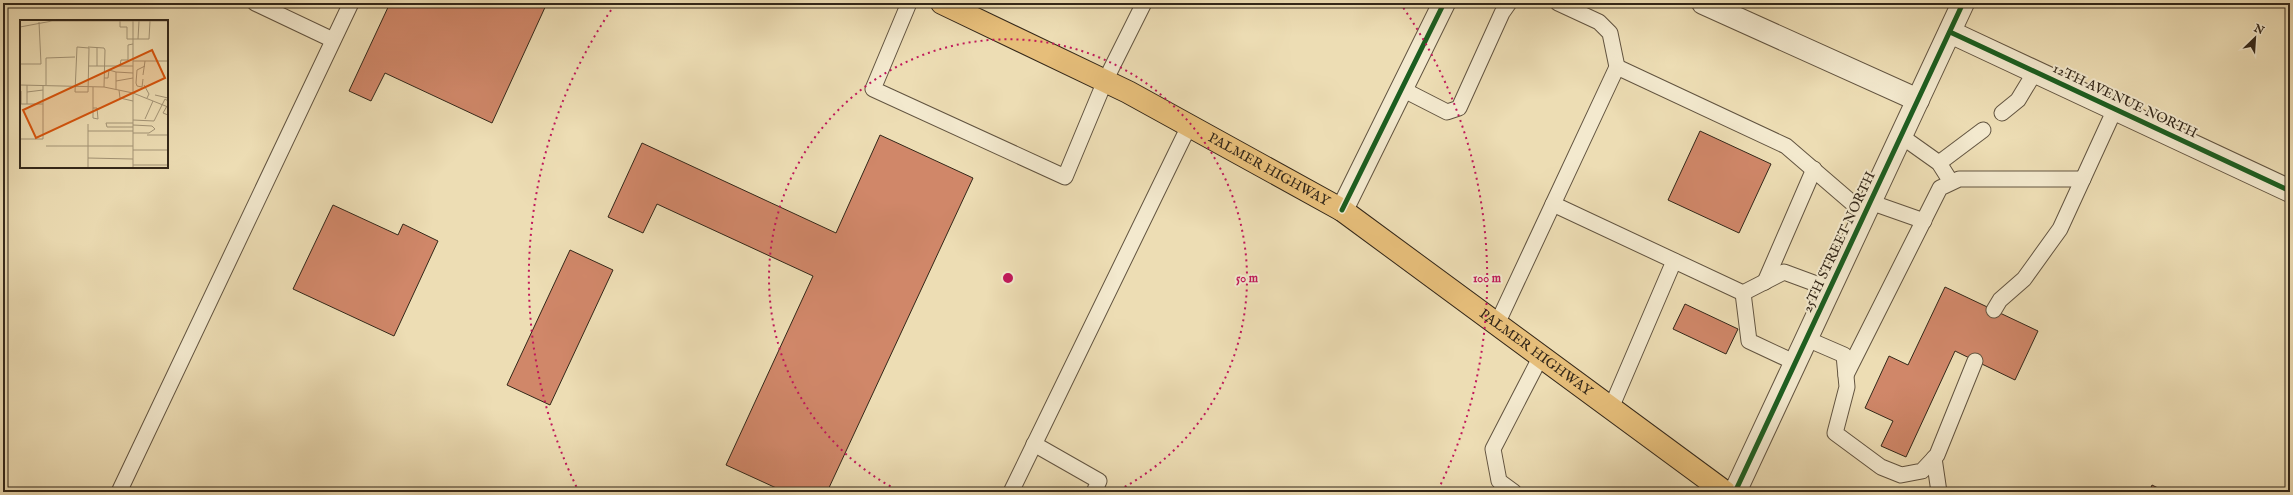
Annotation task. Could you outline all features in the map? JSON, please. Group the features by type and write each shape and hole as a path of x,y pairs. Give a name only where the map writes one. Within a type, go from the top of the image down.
{"main road":[{"name":"PALMER HIGHWAY","path":"942,3 1105,81 1342,210 1725,492"}],"street":[{"path":"1342,210 1444,3"},
{"path":"1703,3 1727,8 1918,100"},
{"name":"25TH STREET NORTH","path":"1736,492 1964,3"},
{"name":"12TH AVENUE NORTH","path":"1950,32 2290,191"}],"lane":[{"path":"255,3 333,40"},
{"path":"119,492 351,3"},
{"path":"909,3 873,89 1065,178 1105,81 1144,3"},
{"path":"1402,89 1447,112 1459,108 1502,13 1509,3"},
{"path":"1497,324 1617,67 1610,32 1600,22 1558,3"},
{"path":"1617,67 1786,146 1814,170 1868,208 1924,221"},
{"path":"2002,113 2018,100 2034,72"},
{"path":"1994,310 2000,300 2024,279 2060,229 2115,109"},
{"path":"1011,492 1189,126"},
{"path":"1939,162 1983,130"},
{"path":"1901,136 1939,162 1951,182"},
{"path":"1765,282 1814,170"},
{"path":"1846,375 1940,188 1959,178 2083,179"},
{"path":"1553,204 1743,293"},
{"path":"1611,408 1674,260"},
{"path":"1743,293 1784,272 1830,290"},
{"path":"1743,293 1749,341 1796,363"},
{"path":"1807,340 1844,355 1846,387 1836,433 1881,467 1901,475 1922,471 1934,458 1947,433 1975,361"},
{"path":"1514,492 1499,481 1493,449 1541,356"},
{"path":"1034,444 1099,481 1094,492"},
{"path":"1934,458 1939,492"}],"building":[{"path":"390,3 547,3 492,123 385,73 371,101 349,91"},
{"path":"1700,131 1771,164 1739,233 1668,200"},
{"path":"880,135 973,178 827,492 785,492 726,465 813,276 657,204 643,233 608,217 642,143 836,233"},
{"path":"333,205 398,235 403,224 438,241 394,336 293,289"},
{"path":"570,250 613,270 550,405 507,385"},
{"path":"1945,287 2038,331 2015,380 1955,351 1906,457 1881,446 1893,421 1865,408 1889,356 1908,365"},
{"path":"1685,304 1738,329 1726,354 1673,329"},
{"path":"2152,485 2166,492 2149,492"}],"cycle path":[{"path":"1342,210 1444,3"},
{"path":"1735,492 1963,3"},
{"path":"1950,32 2290,191"}]}
